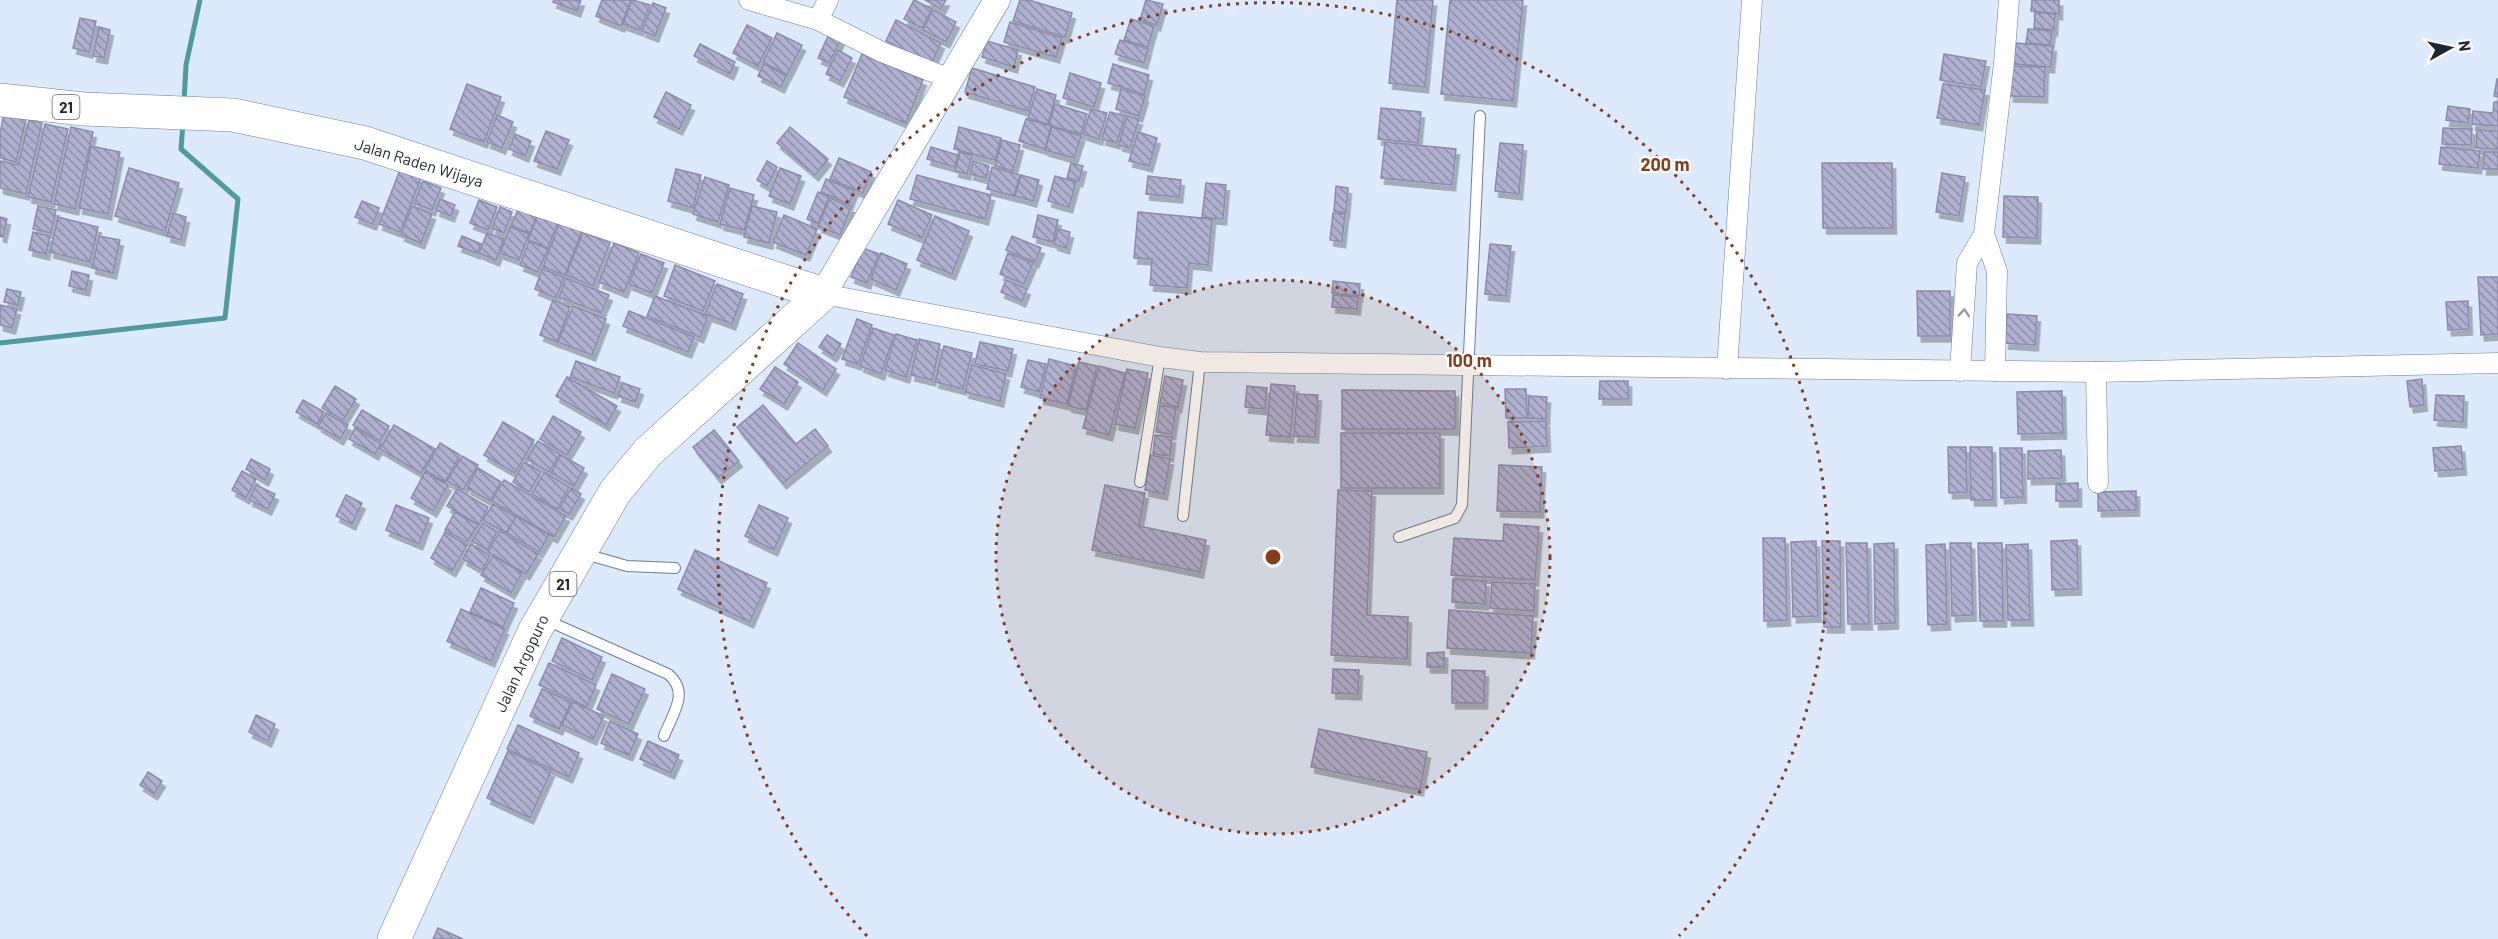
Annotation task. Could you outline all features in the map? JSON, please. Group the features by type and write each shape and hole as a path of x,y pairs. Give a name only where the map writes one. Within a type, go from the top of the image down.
{"highway":[{"name":"Jalan Raden Wijaya","path":"0,100 84,109 233,115 364,143 823,294"},
{"name":"Jalan Argopuro","path":"394,939 542,618 582,553 615,492 648,452 823,294"}],"street":[{"path":"749,0 818,20 882,51 950,79"},
{"path":"818,20 828,0"},
{"path":"997,0 823,294 1160,357 1200,362 2096,372 2498,363"},
{"path":"1727,369 1752,0"},
{"path":"1960,371 1967,263 1984,234 2009,0"},
{"path":"1984,234 1997,271 1995,371"},
{"path":"2096,372 2097,483"}],"lane":[{"path":"1399,537 1455,518 1462,505 1480,116"},
{"path":"1140,482 1160,357"},
{"path":"1183,516 1200,362"},
{"path":"582,553 627,566 675,568"},
{"path":"542,618 668,674 678,682 681,692 664,736"}],"building":[{"path":"554,0 581,0 577,11 553,2"},
{"path":"602,0 631,0 621,26 596,16"},
{"path":"632,0 650,5 640,30 623,24"},
{"path":"914,0 932,9 922,28 904,19"},
{"path":"925,0 946,0 941,9"},
{"path":"1020,0 1029,0 1072,13 1065,37 1013,21"},
{"path":"1146,0 1163,4 1157,25 1140,20"},
{"path":"1397,0 1433,0 1425,87 1389,83"},
{"path":"1450,0 1523,0 1513,101 1441,94"},
{"path":"2032,0 2059,0 2059,14 2031,11"},
{"path":"653,3 666,8 655,36 642,31"},
{"path":"933,10 956,22 946,42 923,30"},
{"path":"2035,12 2055,14 2054,30 2034,28"},
{"path":"80,18 96,21 89,52 73,48"},
{"path":"1131,19 1154,26 1148,47 1124,40"},
{"path":"896,20 941,43 931,65 886,41"},
{"path":"1010,22 1062,38 1056,57 1004,42"},
{"path":"747,25 772,38 758,66 733,53"},
{"path":"99,27 110,30 104,58 93,56"},
{"path":"2028,29 2052,31 2050,45 2026,43"},
{"path":"830,32 842,37 829,63 818,58"},
{"path":"777,33 802,45 787,75 763,62"},
{"path":"1120,40 1148,49 1144,63 1115,54"},
{"path":"987,41 1018,50 1014,67 982,57"},
{"path":"2015,43 2053,46 2051,67 2014,64"},
{"path":"700,44 735,62 730,74 694,56"},
{"path":"838,50 852,58 840,81 826,74"},
{"path":"862,54 923,80 906,123 844,97"},
{"path":"1944,54 1986,61 1981,87 1940,80"},
{"path":"764,64 786,76 781,87 758,76"},
{"path":"1113,64 1149,75 1144,94 1108,83"},
{"path":"2011,66 2045,67 2044,97 2010,96"},
{"path":"972,68 1035,87 1028,111 965,92"},
{"path":"1070,73 1101,83 1094,107 1063,98"},
{"path":"2498,79 2498,97 2494,96"},
{"path":"467,84 501,97 484,142 450,129"},
{"path":"1943,84 1985,90 1979,125 1937,118"},
{"path":"1037,89 1056,95 1048,124 1028,118"},
{"path":"1121,89 1145,96 1139,116 1116,109"},
{"path":"666,92 691,105 679,129 654,117"},
{"path":"2494,102 2498,102 2498,126 2472,124 2473,111 2493,113"},
{"path":"1055,104 1087,114 1081,134 1049,125"},
{"path":"2448,106 2470,109 2468,123 2446,120"},
{"path":"1381,108 1421,112 1418,143 1378,139"},
{"path":"1091,109 1107,113 1099,139 1083,134"},
{"path":"1110,112 1125,116 1117,143 1102,139"},
{"path":"4,114 26,119 16,162 0,158 0,133"},
{"path":"497,115 513,122 502,148 487,142"},
{"path":"1127,116 1139,119 1130,148 1119,145"},
{"path":"1026,119 1051,126 1045,149 1019,141"},
{"path":"29,120 42,123 26,194 0,188 0,161 18,165"},
{"path":"45,124 68,129 51,202 28,197"},
{"path":"71,127 93,132 75,209 54,204"},
{"path":"790,127 828,159 815,175 777,143"},
{"path":"959,127 1001,138 995,160 954,149"},
{"path":"1052,127 1081,136 1074,158 1045,150"},
{"path":"2443,128 2472,129 2471,145 2442,144"},
{"path":"2477,130 2498,131 2498,149 2476,148"},
{"path":"546,131 569,140 557,169 534,161"},
{"path":"1138,132 1157,138 1149,166 1129,161"},
{"path":"515,134 531,141 525,156 509,149"},
{"path":"1002,140 1020,145 1013,171 995,166"},
{"path":"1385,142 1456,149 1452,185 1381,178"},
{"path":"1500,143 1523,145 1519,194 1495,191"},
{"path":"91,146 120,152 108,214 79,208"},
{"path":"931,147 958,155 955,167 927,159"},
{"path":"2441,147 2480,151 2478,168 2439,164"},
{"path":"960,152 972,155 967,174 955,171"},
{"path":"2484,152 2498,152 2498,169 2483,169"},
{"path":"839,158 871,172 863,193 830,179"},
{"path":"767,161 777,167 767,186 757,180"},
{"path":"973,161 989,166 986,178 970,174"},
{"path":"1071,163 1083,166 1079,181 1067,178"},
{"path":"1822,163 1892,163 1893,228 1823,228"},
{"path":"992,167 1020,175 1014,196 987,189"},
{"path":"129,168 179,183 165,231 115,216"},
{"path":"780,168 801,176 790,204 769,196"},
{"path":"676,169 701,175 693,208 668,201"},
{"path":"400,170 421,178 400,232 379,224"},
{"path":"1942,173 1965,177 1959,216 1936,212"},
{"path":"917,175 991,195 985,219 910,199"},
{"path":"1021,175 1039,180 1033,201 1015,196"},
{"path":"1055,176 1076,182 1069,207 1048,201"},
{"path":"1148,176 1181,180 1179,197 1146,194"},
{"path":"705,177 729,185 718,222 693,214"},
{"path":"826,179 854,191 849,204 821,192"},
{"path":"423,181 441,188 432,210 414,203"},
{"path":"1206,183 1226,185 1223,219 1202,217"},
{"path":"1336,186 1348,188 1346,213 1334,211"},
{"path":"730,188 754,195 744,230 720,224"},
{"path":"818,192 829,197 818,224 807,219"},
{"path":"2004,196 2038,197 2037,238 2003,237"},
{"path":"830,198 851,207 840,235 818,226"},
{"path":"440,199 455,205 451,216 436,210"},
{"path":"479,200 497,207 488,230 470,223"},
{"path":"898,200 932,215 922,238 888,224"},
{"path":"362,201 379,208 373,224 355,217"},
{"path":"520,205 538,212 530,233 511,226"},
{"path":"38,206 56,210 51,233 33,229"},
{"path":"412,206 432,214 421,243 401,235"},
{"path":"752,206 777,212 769,243 744,237"},
{"path":"500,207 512,212 504,233 492,228"},
{"path":"540,209 560,217 548,248 528,240"},
{"path":"1138,212 1212,219 1208,265 1189,263 1187,288 1150,285 1152,259 1134,258"},
{"path":"173,213 186,217 181,240 167,236"},
{"path":"1333,213 1345,214 1342,242 1330,240"},
{"path":"784,215 817,229 806,255 773,242"},
{"path":"1038,215 1058,220 1053,242 1033,237"},
{"path":"935,216 969,231 952,274 917,260"},
{"path":"0,217 7,219 3,237 0,236"},
{"path":"58,217 98,227 90,262 50,252"},
{"path":"561,219 583,228 565,275 543,267"},
{"path":"510,227 529,234 519,260 500,253"},
{"path":"1058,229 1070,232 1066,248 1054,244"},
{"path":"33,232 50,236 46,254 29,250"},
{"path":"583,232 610,243 593,286 566,275"},
{"path":"487,233 504,239 496,260 479,253"},
{"path":"99,236 120,240 113,273 92,268"},
{"path":"462,236 481,244 477,253 458,246"},
{"path":"1012,236 1041,248 1035,262 1006,250"},
{"path":"529,241 548,249 538,272 520,265"},
{"path":"614,243 639,253 624,292 599,282"},
{"path":"1490,244 1511,246 1506,296 1485,294"},
{"path":"863,248 879,254 867,283 851,277"},
{"path":"881,253 907,264 896,290 871,279"},
{"path":"1008,253 1033,263 1024,284 1000,274"},
{"path":"641,254 664,263 652,293 629,284"},
{"path":"675,265 715,281 703,311 664,296"},
{"path":"542,269 564,277 556,298 535,289"},
{"path":"72,271 89,275 86,290 69,286"},
{"path":"2478,277 2498,277 2498,334 2481,335"},
{"path":"566,278 609,295 601,313 559,297"},
{"path":"1006,280 1027,289 1022,301 1001,292"},
{"path":"1333,281 1360,284 1359,296 1332,293"},
{"path":"717,284 743,294 732,324 705,314"},
{"path":"7,289 21,292 18,305 4,302"},
{"path":"1917,291 1950,291 1950,336 1918,336"},
{"path":"1333,295 1358,297 1357,309 1332,307"},
{"path":"655,296 708,316 700,337 647,316"},
{"path":"553,300 570,307 557,342 540,335"},
{"path":"2468,301 2469,329 2448,330 2446,302"},
{"path":"0,305 17,309 12,328 0,325"},
{"path":"573,306 606,319 592,355 558,342"},
{"path":"629,311 694,337 688,352 623,326"},
{"path":"2007,314 2037,316 2035,345 2005,343"},
{"path":"857,319 872,325 858,364 842,359"},
{"path":"873,328 894,335 881,374 860,366"},
{"path":"896,334 917,340 906,377 885,370"},
{"path":"827,335 841,344 833,356 819,347"},
{"path":"919,339 940,344 932,380 911,375"},
{"path":"980,342 1013,349 1008,371 975,364"},
{"path":"798,343 836,369 823,390 784,364"},
{"path":"944,346 972,353 963,389 935,382"},
{"path":"1049,359 1076,366 1067,404 1040,398"},
{"path":"1028,360 1046,364 1039,392 1021,387"},
{"path":"576,361 620,377 614,393 570,377"},
{"path":"1079,362 1097,366 1086,410 1068,406"},
{"path":"972,365 1006,374 1000,401 965,392"},
{"path":"1099,366 1125,373 1109,435 1083,428"},
{"path":"775,367 798,382 784,404 760,389"},
{"path":"1127,369 1148,373 1135,428 1115,424"},
{"path":"1165,376 1183,380 1178,407 1160,403"},
{"path":"567,377 617,406 606,425 556,396"},
{"path":"2422,379 2424,405 2410,407 2407,381"},
{"path":"1600,381 1628,381 1628,399 1599,399"},
{"path":"623,383 640,389 635,402 618,396"},
{"path":"1271,384 1295,386 1290,437 1266,435"},
{"path":"335,386 356,399 343,420 322,408"},
{"path":"1247,386 1267,388 1265,409 1245,407"},
{"path":"1505,389 1526,389 1527,418 1506,418"},
{"path":"1342,390 1455,391 1455,429 1342,429"},
{"path":"2062,391 2063,433 2018,434 2017,392"},
{"path":"1297,394 1318,395 1315,437 1294,436"},
{"path":"2436,395 2464,396 2463,422 2434,420"},
{"path":"1529,396 1547,397 1546,419 1528,418"},
{"path":"303,400 324,412 317,424 296,412"},
{"path":"763,405 796,444 815,429 828,446 783,483 737,427"},
{"path":"1160,405 1176,408 1172,434 1156,432"},
{"path":"362,410 389,426 380,441 353,425"},
{"path":"326,413 348,425 340,439 318,426"},
{"path":"553,416 581,432 567,455 540,439"},
{"path":"1546,421 1547,446 1509,448 1508,422"},
{"path":"503,422 534,440 515,473 484,455"},
{"path":"394,425 435,449 421,473 380,449"},
{"path":"355,428 381,444 375,454 349,439"},
{"path":"714,430 739,461 718,478 693,447"},
{"path":"1341,433 1440,433 1440,488 1341,488"},
{"path":"1155,435 1172,437 1170,456 1153,454"},
{"path":"538,441 560,454 549,472 527,459"},
{"path":"440,443 460,455 445,482 425,470"},
{"path":"2461,446 2463,469 2435,471 2433,448"},
{"path":"1948,447 1966,447 1967,492 1949,493"},
{"path":"1970,447 1992,447 1993,500 1971,500"},
{"path":"2000,448 2022,448 2023,497 2001,498"},
{"path":"2061,450 2062,478 2028,479 2028,451"},
{"path":"561,455 584,468 574,486 551,473"},
{"path":"1150,455 1170,459 1164,494 1145,490"},
{"path":"462,456 478,465 463,490 447,481"},
{"path":"251,459 270,469 265,480 246,469"},
{"path":"524,462 541,472 529,492 513,482"},
{"path":"1499,465 1542,467 1540,512 1497,511"},
{"path":"478,468 501,482 490,501 467,488"},
{"path":"242,471 256,479 246,498 232,490"},
{"path":"425,472 448,485 433,511 411,498"},
{"path":"544,472 569,487 557,509 532,494"},
{"path":"504,480 566,516 554,537 492,501"},
{"path":"2078,483 2078,501 2056,501 2056,484"},
{"path":"256,485 275,494 268,509 249,500"},
{"path":"1105,485 1145,493 1139,526 1206,540 1200,572 1092,550"},
{"path":"571,488 581,494 569,514 559,509"},
{"path":"457,489 488,507 479,525 447,506"},
{"path":"1338,490 1372,491 1367,615 1408,617 1407,659 1331,655"},
{"path":"2136,491 2136,510 2098,511 2098,492"},
{"path":"346,495 362,503 352,524 336,516"},
{"path":"493,504 516,517 506,533 483,520"},
{"path":"396,505 429,518 419,544 386,530"},
{"path":"759,505 788,518 774,550 745,536"},
{"path":"455,512 478,525 467,542 445,530"},
{"path":"516,516 549,535 539,552 507,533"},
{"path":"483,523 497,532 487,550 472,541"},
{"path":"1504,524 1539,527 1535,580 1451,575 1454,538 1503,541"},
{"path":"500,531 538,554 526,574 488,552"},
{"path":"445,532 467,545 452,571 431,558"},
{"path":"1763,538 1785,538 1787,620 1764,621"},
{"path":"2077,540 2078,589 2052,590 2051,541"},
{"path":"1816,541 1818,616 1793,617 1791,542"},
{"path":"1822,541 1840,541 1841,627 1824,627"},
{"path":"1846,543 1867,543 1869,624 1848,624"},
{"path":"1894,543 1895,623 1875,624 1874,544"},
{"path":"1950,543 1971,543 1973,615 1952,616"},
{"path":"1978,543 2002,543 2003,621 1980,621"},
{"path":"471,544 490,556 482,570 463,559"},
{"path":"1945,544 1947,624 1928,625 1926,545"},
{"path":"2028,544 2030,620 2008,620 2006,545"},
{"path":"695,550 767,583 750,622 678,589"},
{"path":"493,556 522,573 511,593 481,575"},
{"path":"1453,579 1486,581 1485,604 1452,602"},
{"path":"1492,582 1535,584 1534,611 1490,608"},
{"path":"481,588 514,603 503,627 470,612"},
{"path":"461,609 505,629 491,661 447,641"},
{"path":"1449,610 1533,616 1531,653 1447,648"},
{"path":"562,638 602,657 592,680 552,661"},
{"path":"1444,652 1444,667 1427,667 1427,653"},
{"path":"549,663 596,685 587,707 539,685"},
{"path":"1333,669 1359,670 1358,694 1332,693"},
{"path":"1452,670 1485,671 1484,703 1452,703"},
{"path":"612,674 645,689 629,724 597,709"},
{"path":"542,689 571,702 559,729 530,716"},
{"path":"573,702 604,716 593,739 562,725"},
{"path":"256,715 275,724 268,741 249,732"},
{"path":"610,721 638,734 629,755 601,743"},
{"path":"518,725 579,753 569,777 507,749"},
{"path":"1319,729 1427,752 1420,790 1311,767"},
{"path":"648,741 679,755 671,773 640,759"},
{"path":"508,751 551,771 530,818 487,798"},
{"path":"148,772 162,781 154,794 140,785"},
{"path":"438,928 463,939 433,939"}],"waterway":[{"path":"184,102 186,65 200,0"},
{"path":"0,343 225,318 238,199 181,149 183,123"}]}
